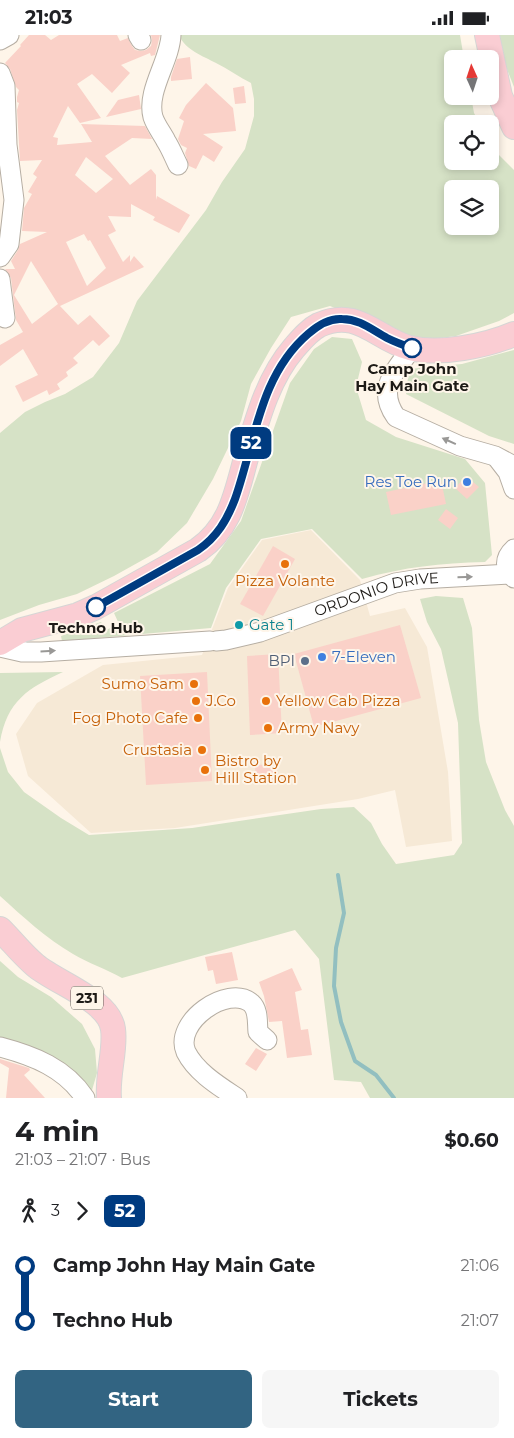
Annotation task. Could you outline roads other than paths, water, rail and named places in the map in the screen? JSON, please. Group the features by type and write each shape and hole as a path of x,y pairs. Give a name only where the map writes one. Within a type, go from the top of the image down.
{"main road":[{"path":"487,35 500,96 514,127"},
{"path":"0,643 22,630 78,615 96,607 198,550 210,541 220,529 230,511 258,419 276,373 292,351 316,327 329,321 351,320 362,323 398,344 412,348 455,349 478,346 514,334"},
{"name":"231","path":"0,929 35,965 96,1004 111,1020 114,1041 108,1075 109,1098"}],"street":[{"path":"0,40 9,35"},
{"path":"171,35 155,91 152,109 153,117 178,165"},
{"path":"0,73 5,86 7,145 14,199 9,244 0,257"},
{"path":"0,279 5,318"},
{"path":"412,348 392,376 387,388 388,403 396,417 460,446 495,456 514,466"},
{"path":"495,456 508,472 514,489"},
{"name":"ORDONIO DRIVE","path":"0,647 22,652 40,652 226,640 260,632 395,583 420,579 512,576 506,564 507,558 514,549 514,543"},
{"path":"236,1098 212,1081 191,1059 186,1050 184,1039 188,1027 196,1016 218,1002 234,998 244,999 252,1004 257,1014 258,1032 267,1040"},
{"path":"0,1047 28,1055 50,1065 63,1073 85,1098"}],"waterway":[{"path":"338,875 344,913 336,948 334,986 341,1022 355,1061 376,1075 394,1098"}],"place":[{"name":"Camp John Hay Main Gate","path":"412,348"},
{"name":"Res Toe Run","path":"467,482"},
{"name":"Pizza Volante","path":"285,564"},
{"name":"Techno Hub","path":"96,607"},
{"name":"Gate 1","path":"239,625"},
{"name":"7-Eleven","path":"322,657"},
{"name":"BPI","path":"305,661"},
{"name":"Sumo Sam","path":"194,684"},
{"name":"J.Co","path":"196,701"},
{"name":"Yellow Cab Pizza","path":"266,701"},
{"name":"Fog Photo Cafe","path":"198,718"},
{"name":"Army Navy","path":"268,728"},
{"name":"Crustasia","path":"202,750"},
{"name":"Bistro by Hill Station","path":"205,770"}]}
